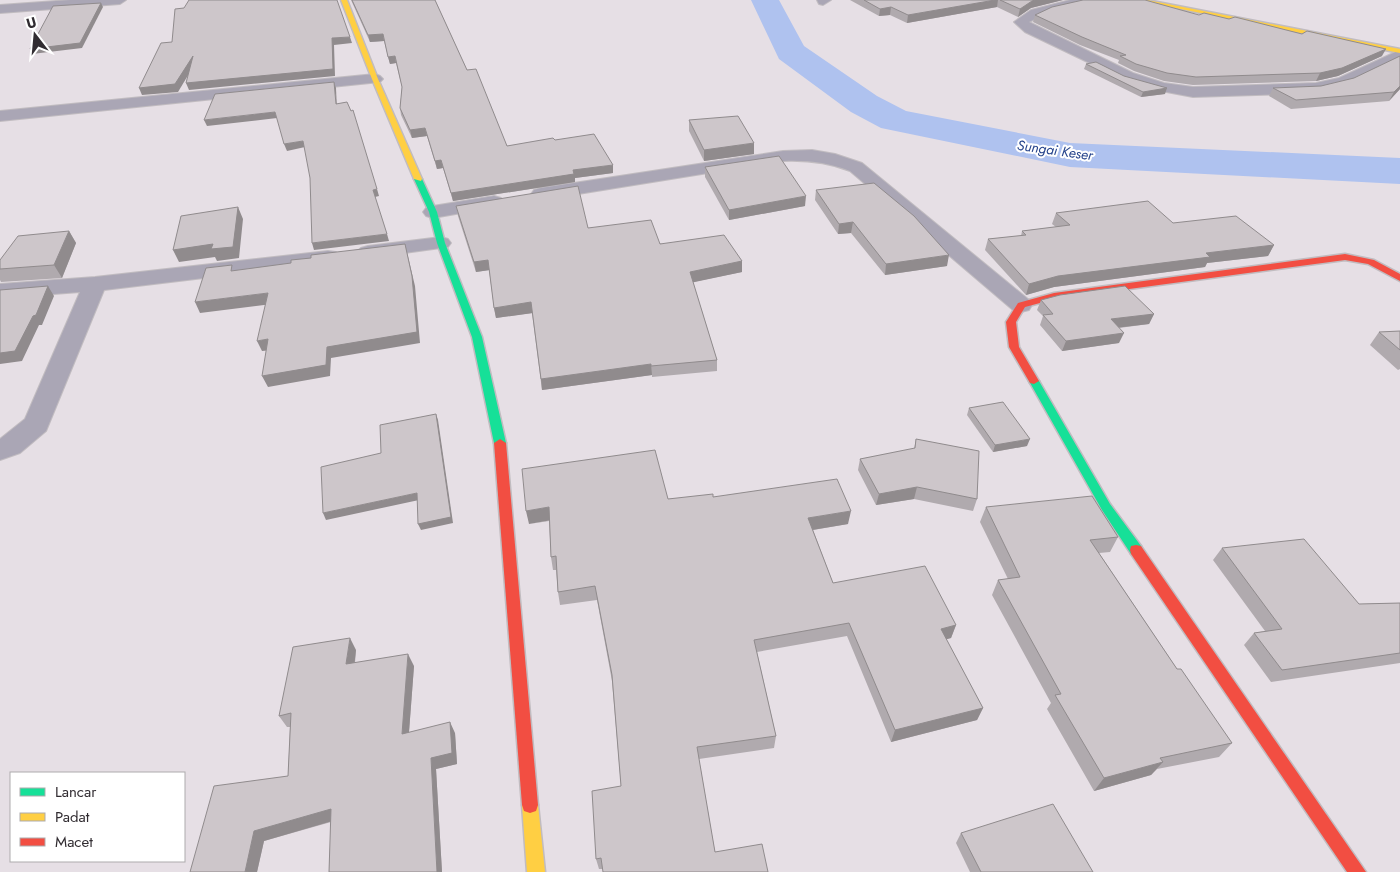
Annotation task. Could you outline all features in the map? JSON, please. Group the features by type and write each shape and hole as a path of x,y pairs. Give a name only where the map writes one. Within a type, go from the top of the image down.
{"street":[{"path":"0,9 120,0"},
{"path":"344,0 375,78 433,212 441,243 477,337 500,437 536,872"},
{"path":"1089,0 1026,16 1021,22 1030,29 1128,76 1160,87 1193,92 1316,88 1344,82 1400,52"},
{"path":"1139,0 1400,52"},
{"path":"0,116 375,78"},
{"path":"433,212 783,156 813,154 834,158 856,167 1021,305"},
{"path":"0,291 95,284 441,243"},
{"path":"1357,872 1106,507 1014,347 1011,322 1021,305 1054,296 1345,257 1371,262 1400,278"},
{"path":"0,450 10,446 36,424 95,284"}],"building":[{"path":"189,0 337,0 350,37 332,38 333,69 186,83 193,56 175,84 139,88 161,43 172,42 175,9 184,8"},
{"path":"352,0 435,0 467,70 476,69 507,146 553,138 555,140 594,134 613,165 573,170 574,174 451,193 441,160 435,161 425,128 410,130 400,108 402,87 395,56 388,57 383,34 368,35"},
{"path":"864,0 995,0 908,15 891,7 880,9"},
{"path":"1000,0 1035,0 1020,9"},
{"path":"1083,0 1145,0 1199,15 1204,13 1229,19 1235,17 1302,34 1307,31 1386,49 1342,68 1320,73 1196,77 1167,73 1136,64 1120,56 1126,55 1035,15 1052,7"},
{"path":"101,3 80,43 30,49 53,6"},
{"path":"1400,56 1400,86 1394,92 1296,100 1273,88 1321,86 1354,78"},
{"path":"1096,62 1124,76 1167,88 1143,92 1086,64"},
{"path":"334,82 336,104 347,102 351,111 353,110 377,189 373,190 387,234 312,243 310,178 303,141 284,144 275,112 204,120 215,94"},
{"path":"738,116 754,143 704,150 689,120"},
{"path":"779,156 806,196 729,210 705,167"},
{"path":"874,183 914,216 949,255 886,264 853,222 839,224 816,190"},
{"path":"578,186 588,228 651,220 660,244 724,235 742,261 690,272 717,360 651,366 651,364 541,379 531,302 494,308 488,260 474,262 456,206"},
{"path":"1148,201 1173,223 1236,216 1274,245 1206,253 1210,257 1058,276 1029,284 988,239 1026,235 1022,231 1070,225 1056,213"},
{"path":"238,207 233,247 211,249 213,244 173,250 181,216"},
{"path":"69,231 54,265 0,269 0,260 18,236"},
{"path":"405,244 412,276 417,332 327,347 326,365 262,376 268,339 257,341 268,293 195,302 206,268 232,265 231,271 291,263 291,260 311,258 311,255"},
{"path":"48,286 36,315 33,316 15,351 0,353 0,290"},
{"path":"1125,286 1154,314 1111,319 1124,333 1066,341 1043,315 1053,314 1041,300 1060,295"},
{"path":"1400,331 1400,350 1379,332"},
{"path":"1003,402 1030,439 995,445 969,408"},
{"path":"436,414 451,517 418,524 417,493 323,513 321,467 381,453 380,425"},
{"path":"916,439 979,451 977,499 917,487 879,494 860,459 915,448"},
{"path":"655,450 668,499 713,494 713,497 837,479 851,511 808,518 833,583 925,566 956,625 941,629 983,708 895,730 849,623 754,640 776,736 697,747 715,852 762,844 768,872 603,872 601,858 596,859 592,791 621,786 612,675 595,586 558,592 556,556 551,557 549,507 526,511 522,469"},
{"path":"1092,496 1118,537 1090,540 1177,669 1181,669 1232,743 1160,758 1163,762 1104,778 1055,695 1061,694 998,580 1020,577 986,507"},
{"path":"1304,539 1359,604 1400,603 1400,653 1282,670 1254,633 1282,629 1222,548"},
{"path":"350,638 346,664 408,654 402,734 450,722 452,753 431,758 437,872 329,872 331,809 254,831 245,872 190,872 214,786 288,776 291,713 279,716 293,647"},
{"path":"1053,804 1093,872 981,872 961,833"}],"waterway":[{"name":"Sungai Keser","path":"765,0 791,52 864,104 895,120 1070,155 1400,171"}],"traffic: fast":[{"path":"418,179 433,212 441,243 477,337 500,443"},
{"path":"1034,381 1106,507 1136,550"}],"traffic: slow":[{"path":"344,0 375,79 418,179"},
{"path":"1139,0 1400,51"},
{"path":"530,805 536,872"}],"traffic: jam":[{"path":"1034,381 1014,347 1011,322 1021,305 1054,296 1345,257 1371,262 1400,278"},
{"path":"500,443 530,805"},
{"path":"1136,550 1357,872"}]}
